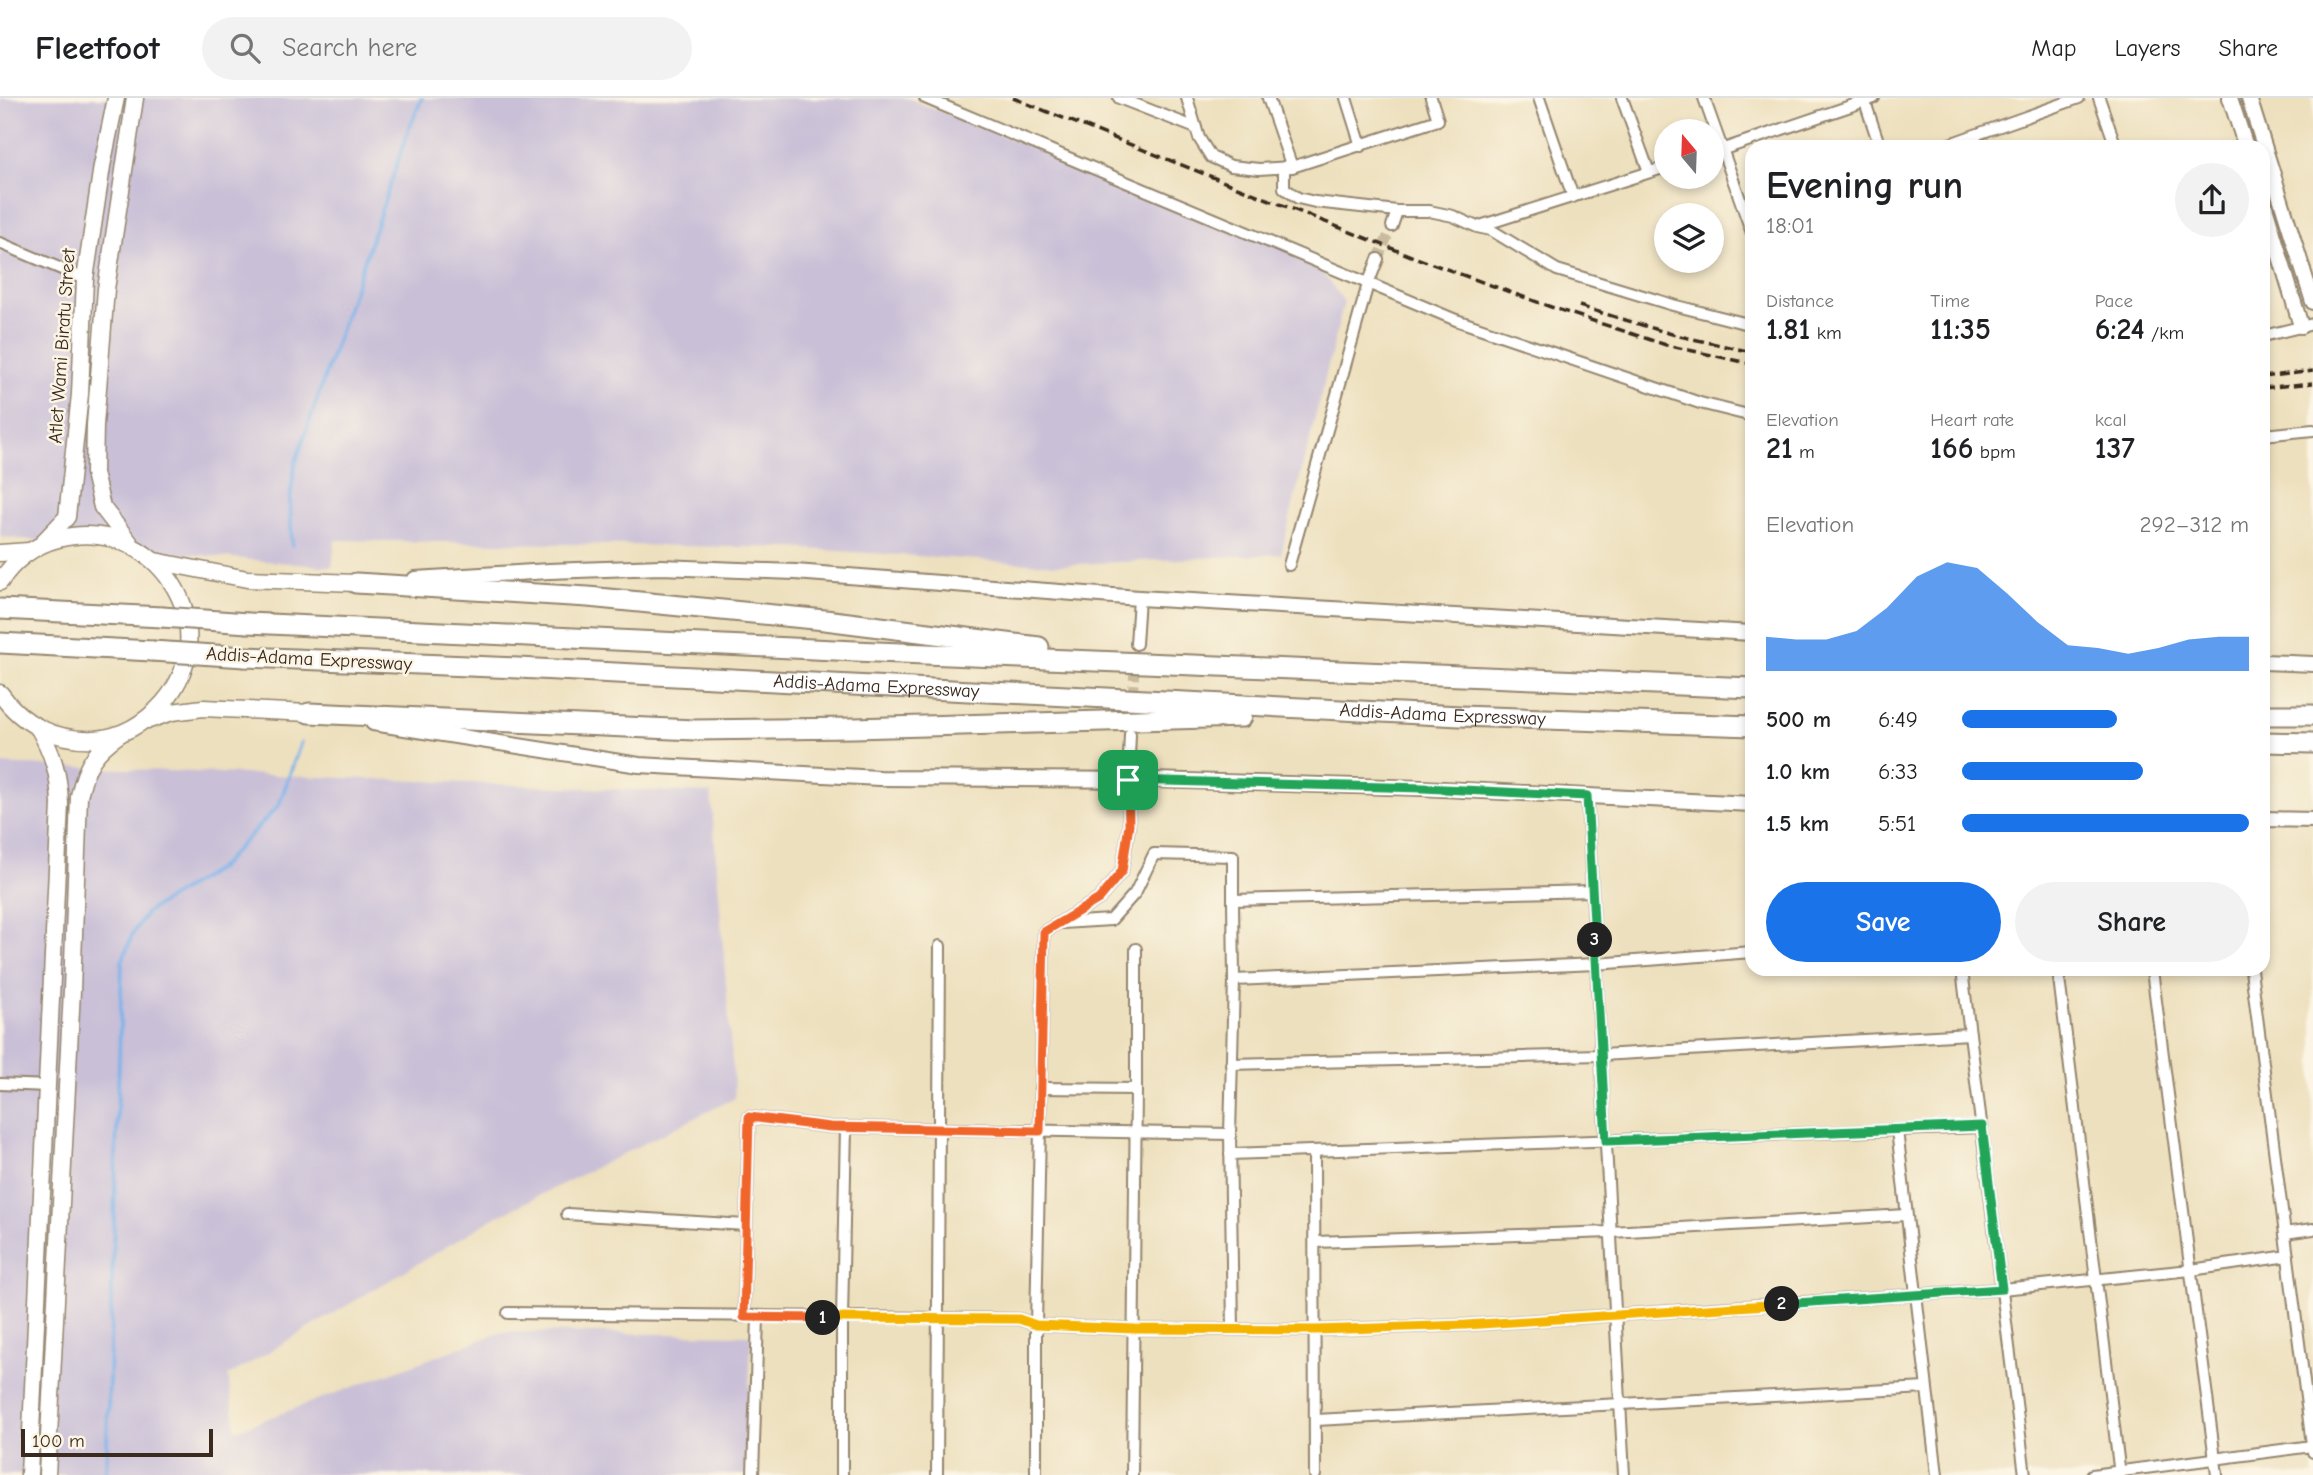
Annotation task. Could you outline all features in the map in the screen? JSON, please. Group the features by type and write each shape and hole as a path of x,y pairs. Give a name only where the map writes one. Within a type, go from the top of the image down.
{"highway":[{"path":"356,583 588,597 825,620 1165,664"},
{"name":"Addis-Adama Expressway","path":"0,609 248,623 1745,688"},
{"name":"Addis-Adama Expressway","path":"0,643 1366,712 1745,726"},
{"path":"309,713 695,730 1062,723 1366,712"},
{"path":"2270,715 2313,715"},
{"path":"2270,742 2313,743"}],"main road":[{"name":"Atlet Wami Biratu Street","path":"0,582 7,571 67,517 74,471 80,394 85,279 116,98"},
{"path":"132,545 102,507 94,473 106,289 135,98"},
{"path":"96,205 118,211"},
{"path":"80,394 97,397"},
{"path":"0,553 34,549 69,536 91,534 132,545 155,561 174,583 185,609 189,638 184,666 173,692 143,722"},
{"path":"155,561 247,579 356,583"},
{"path":"0,693 9,706 35,726 48,745 60,779 29,1475"},
{"path":"47,1475 72,990 79,796 84,777 92,758 103,746 143,722 172,712 203,708 309,713"},
{"path":"0,714 59,736 100,739 120,734"}],"street":[{"path":"925,98 1456,320 1700,403 1745,414"},
{"path":"1119,98 1196,128"},
{"path":"1187,98 1199,138 1211,157 1231,166 1259,170 1288,167 1438,120 1431,98"},
{"path":"1268,98 1288,167 1284,188 1298,198 1397,211 1429,211 1453,216 1491,230 1557,270 1745,323"},
{"path":"1346,98 1361,146"},
{"path":"1539,98 1573,197"},
{"path":"1622,98 1649,172"},
{"path":"1704,98 1712,119"},
{"path":"1961,140 2079,98"},
{"path":"2099,98 2114,140"},
{"path":"2230,98 2244,140"},
{"path":"2249,98 2262,140"},
{"path":"1750,140 1869,100 1878,140"},
{"path":"1724,149 1745,142"},
{"path":"1724,152 1745,213"},
{"path":"2270,165 2313,302"},
{"path":"1477,227 1654,171"},
{"path":"1392,226 1397,211"},
{"path":"2270,220 2307,325 2270,334"},
{"path":"0,243 85,279"},
{"path":"1289,565 1368,284 1378,259"},
{"path":"2270,434 2313,430"},
{"path":"356,583 661,567 795,572 1139,598 1745,634"},
{"path":"1136,644 1139,598"},
{"path":"2270,662 2313,664"},
{"path":"309,713 639,765 879,778 1128,780 1423,788 1745,804"},
{"path":"1036,1475 1036,1325 1044,932 1099,899 1122,871 1129,825 1130,734"},
{"path":"1587,796 1624,1475"},
{"path":"2270,819 2313,820"},
{"path":"1058,923 1111,920 1135,893 1154,854 1233,856 1234,980 1230,1134 1233,1329"},
{"path":"1233,900 1592,891"},
{"path":"937,1475 940,946"},
{"path":"1132,1475 1136,949"},
{"path":"1234,980 1596,964 1745,953"},
{"path":"1963,976 2025,1475"},
{"path":"2059,976 2120,1474"},
{"path":"2153,976 2217,1475"},
{"path":"2252,976 2313,1452"},
{"path":"1231,1064 1601,1055 1970,1034"},
{"path":"0,1084 48,1086"},
{"path":"1040,1088 1136,1089"},
{"path":"744,1317 749,1117 846,1127 1230,1134"},
{"path":"1230,1154 1982,1126"},
{"path":"842,1475 846,1127"},
{"path":"1897,1129 1937,1475 1929,1475"},
{"path":"1314,1152 1315,1475"},
{"path":"567,1214 746,1225"},
{"path":"1315,1242 1611,1231 1906,1215"},
{"path":"2285,1233 2313,1229"},
{"path":"508,1313 1019,1319 1036,1325 1135,1329 1316,1330 1466,1325 2002,1289 2191,1270 2288,1256"},
{"path":"753,1475 758,1317"},
{"path":"1315,1420 1926,1388"},
{"path":"2092,1475 2120,1474 2215,1458 2312,1446"}],"shaded area":[{"path":"0,98 907,98 1280,246 1324,274 1344,302 1281,554 1058,565 791,548 335,540 332,567 0,537"},
{"path":"0,764 711,793 735,1098 498,1216 228,1376 236,1430 502,1332 751,1335 746,1475 0,1475"}],"waterway":[{"path":"292,545 290,500 295,464 409,129 422,98"},
{"path":"106,1475 122,962 133,933 147,912 219,868 279,805 301,742"}],"tunnel":[{"path":"1378,259 1392,226"},
{"path":"1131,724 1136,644"}],"railway":[{"path":"1013,98 1416,258 1551,307 1666,345 1745,362"},
{"path":"1579,306 1675,335 1745,350"},
{"path":"2270,376 2313,371"},
{"path":"2270,387 2313,383"}],"route":[{"path":"1128,780 1423,788 1587,796 1606,1141 1982,1126 2002,1289 1466,1325 1316,1330 1135,1329 1036,1325 1019,1319 744,1317 749,1117 830,1127 1040,1131 1044,932 1099,899 1122,871 1129,825 1128,780"}]}
